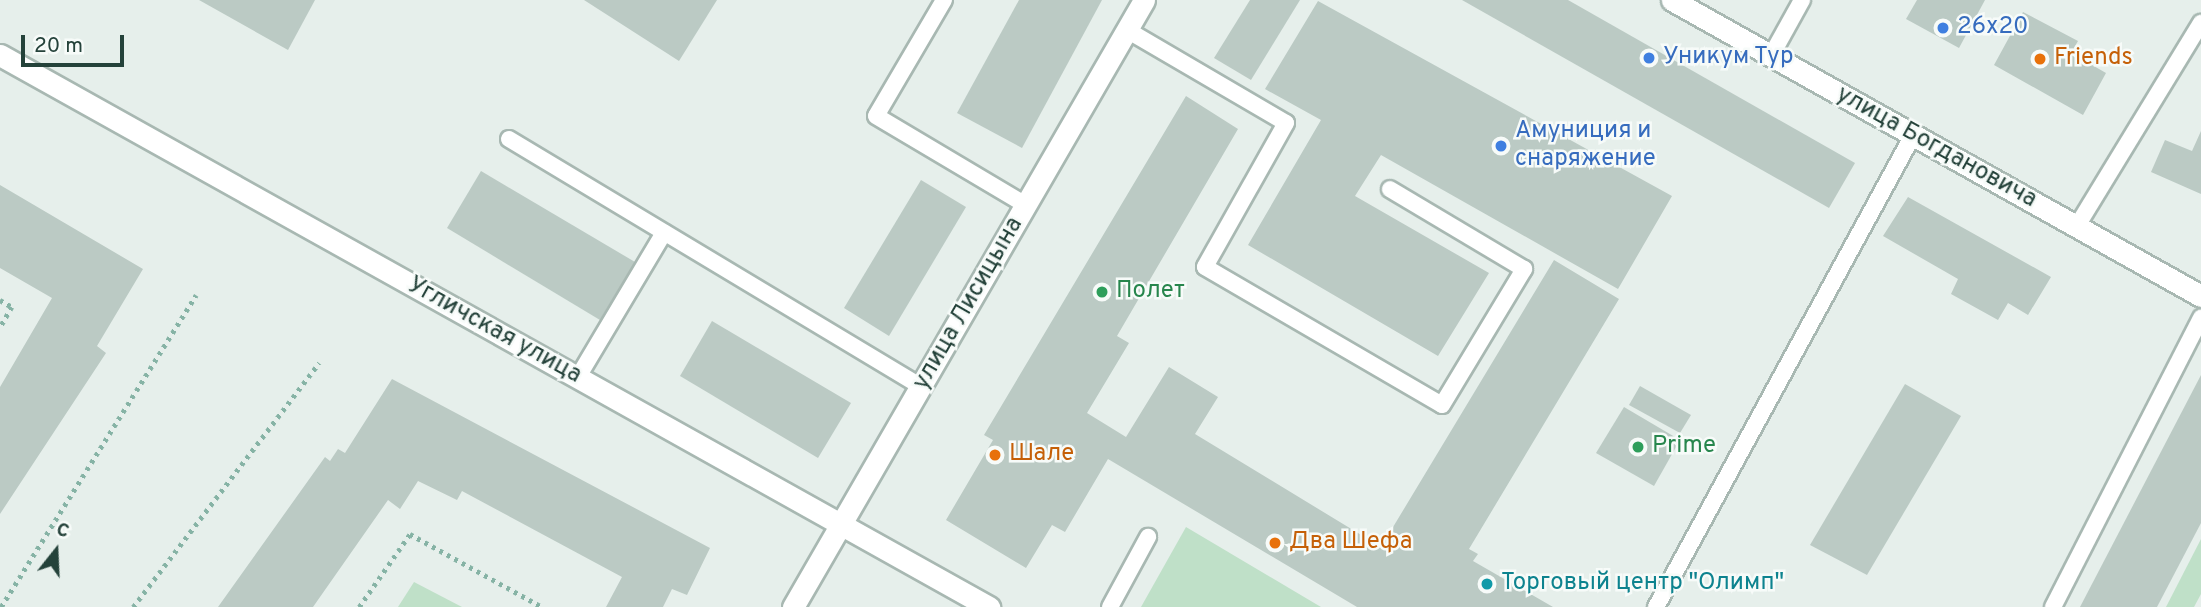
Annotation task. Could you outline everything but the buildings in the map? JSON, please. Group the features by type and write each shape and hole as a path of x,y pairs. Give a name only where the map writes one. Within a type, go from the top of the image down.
{"street":[{"name":"улица Лисицына","path":"793,607 1144,0"},
{"name":"улица Богдановича","path":"1672,0 2201,296"},
{"name":"Угличская улица","path":"0,55 989,607"}],"lane":[{"path":"944,0 876,116 1026,205"},
{"path":"1770,56 1802,0"},
{"path":"2077,226 2201,23"},
{"path":"1127,30 1286,123 1206,267 1442,405 1524,269 1390,189"},
{"path":"1656,607 1913,135"},
{"path":"509,139 921,387"},
{"path":"578,377 664,233"},
{"path":"2053,607 2201,318"},
{"path":"1110,607 1148,537"}],"path":[{"path":"1,607 196,295"},
{"path":"0,300 12,307 0,328"},
{"path":"133,607 319,363"},
{"path":"359,607 410,534 542,607"}],"green space":[{"path":"1186,527 1321,607 1141,607"},
{"path":"2201,539 2201,594 2194,607 2166,607"},
{"path":"414,582 462,607 398,607"}],"place":[{"name":"26x20","path":"1943,28"},
{"name":"Уникум Тур","path":"1649,58"},
{"name":"Friends","path":"2040,59"},
{"name":"Амуниция и снаряжение","path":"1501,146"},
{"name":"Полет","path":"1102,292"},
{"name":"Prime","path":"1638,447"},
{"name":"Шале","path":"995,455"},
{"name":"Два Шефа","path":"1275,543"},
{"name":"Торговый центр \"Олимп\"","path":"1487,584"}]}
